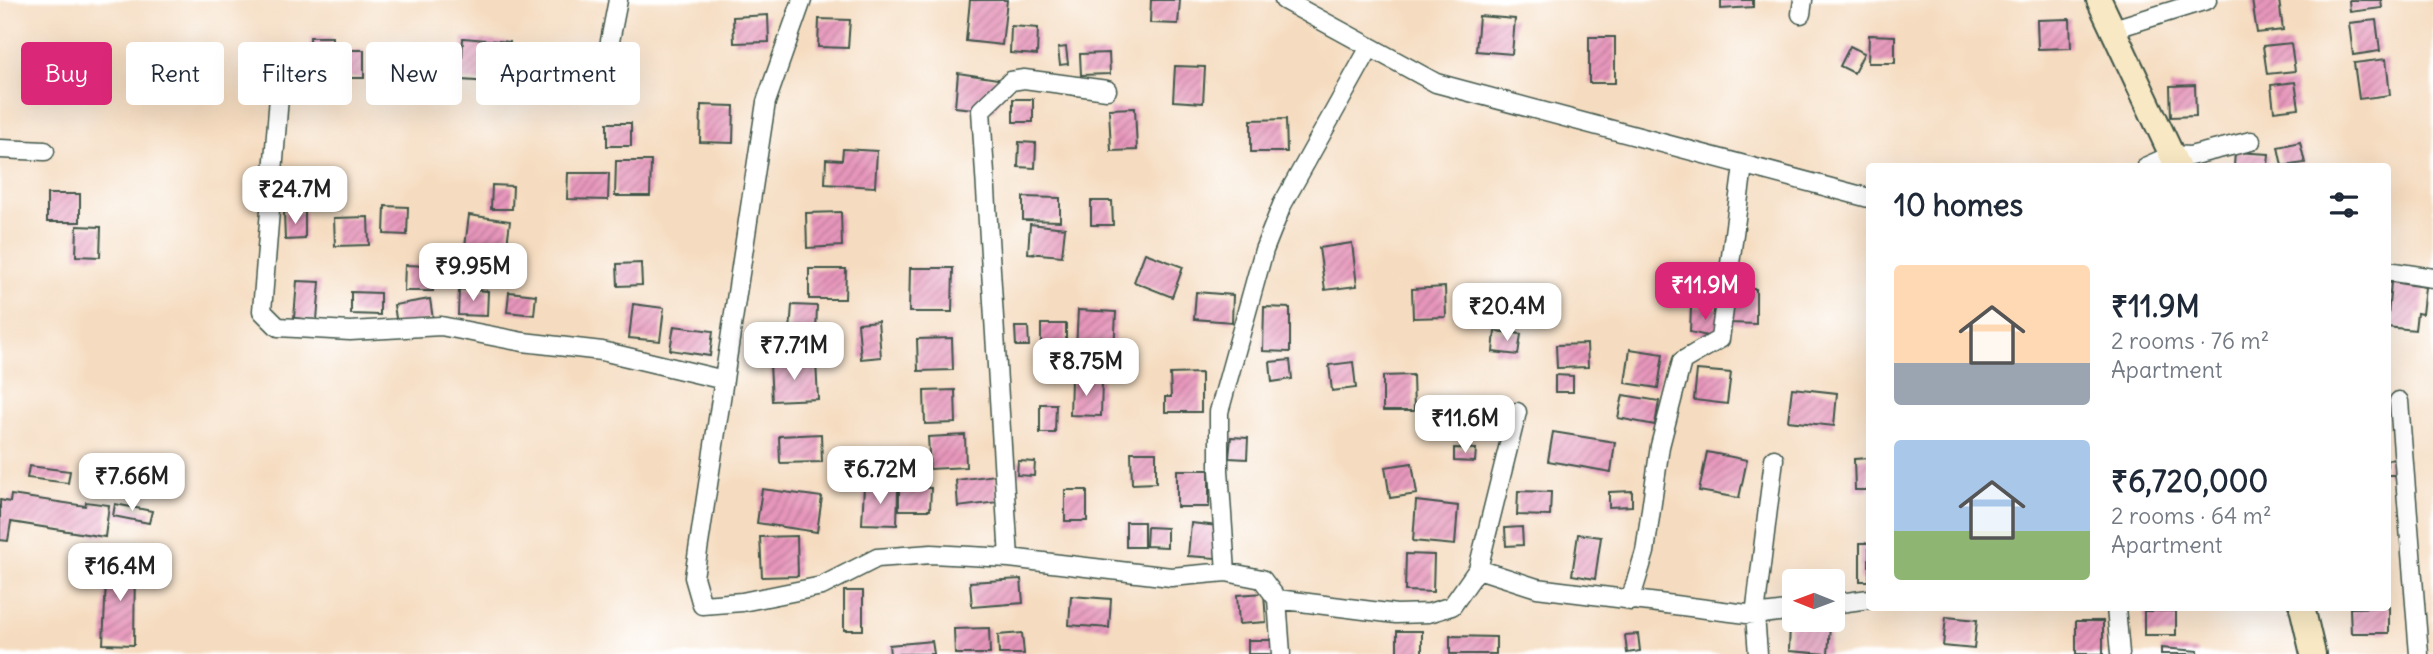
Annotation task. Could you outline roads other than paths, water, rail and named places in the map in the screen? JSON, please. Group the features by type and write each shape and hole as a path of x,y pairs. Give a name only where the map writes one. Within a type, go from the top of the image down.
{"main road":[{"path":"2099,0 2110,30 2174,160"},
{"path":"2303,611 2313,654"}],"street":[{"path":"610,42 618,0"},
{"path":"802,0 766,102 694,577 702,605 742,602 822,586 877,558 931,554 1009,558 1171,577 1226,572 1262,579 1277,599 1281,654"},
{"path":"1284,0 1436,83 1866,197"},
{"path":"2110,30 2207,0"},
{"path":"1226,572 1219,470 1219,412 1264,250 1282,205 1370,47"},
{"path":"1009,558 982,110 1011,81 1024,79 1107,90"},
{"path":"278,105 262,311 278,327 350,331 441,326 523,342 602,351 724,380"},
{"path":"2174,160 2251,141"},
{"path":"0,149 45,152"},
{"path":"1630,601 1645,552 1660,446 1682,361 1720,339 1743,166"},
{"path":"2391,272 2433,278"},
{"path":"2399,401 2419,654"},
{"path":"1277,599 1396,614 1429,613 1451,606 1478,569 1517,412"},
{"path":"1758,654 1755,615 1774,459"},
{"path":"1478,569 1537,588 1755,615 1782,612"},
{"path":"1845,602 1866,599"},
{"path":"2116,611 2120,654"}]}
